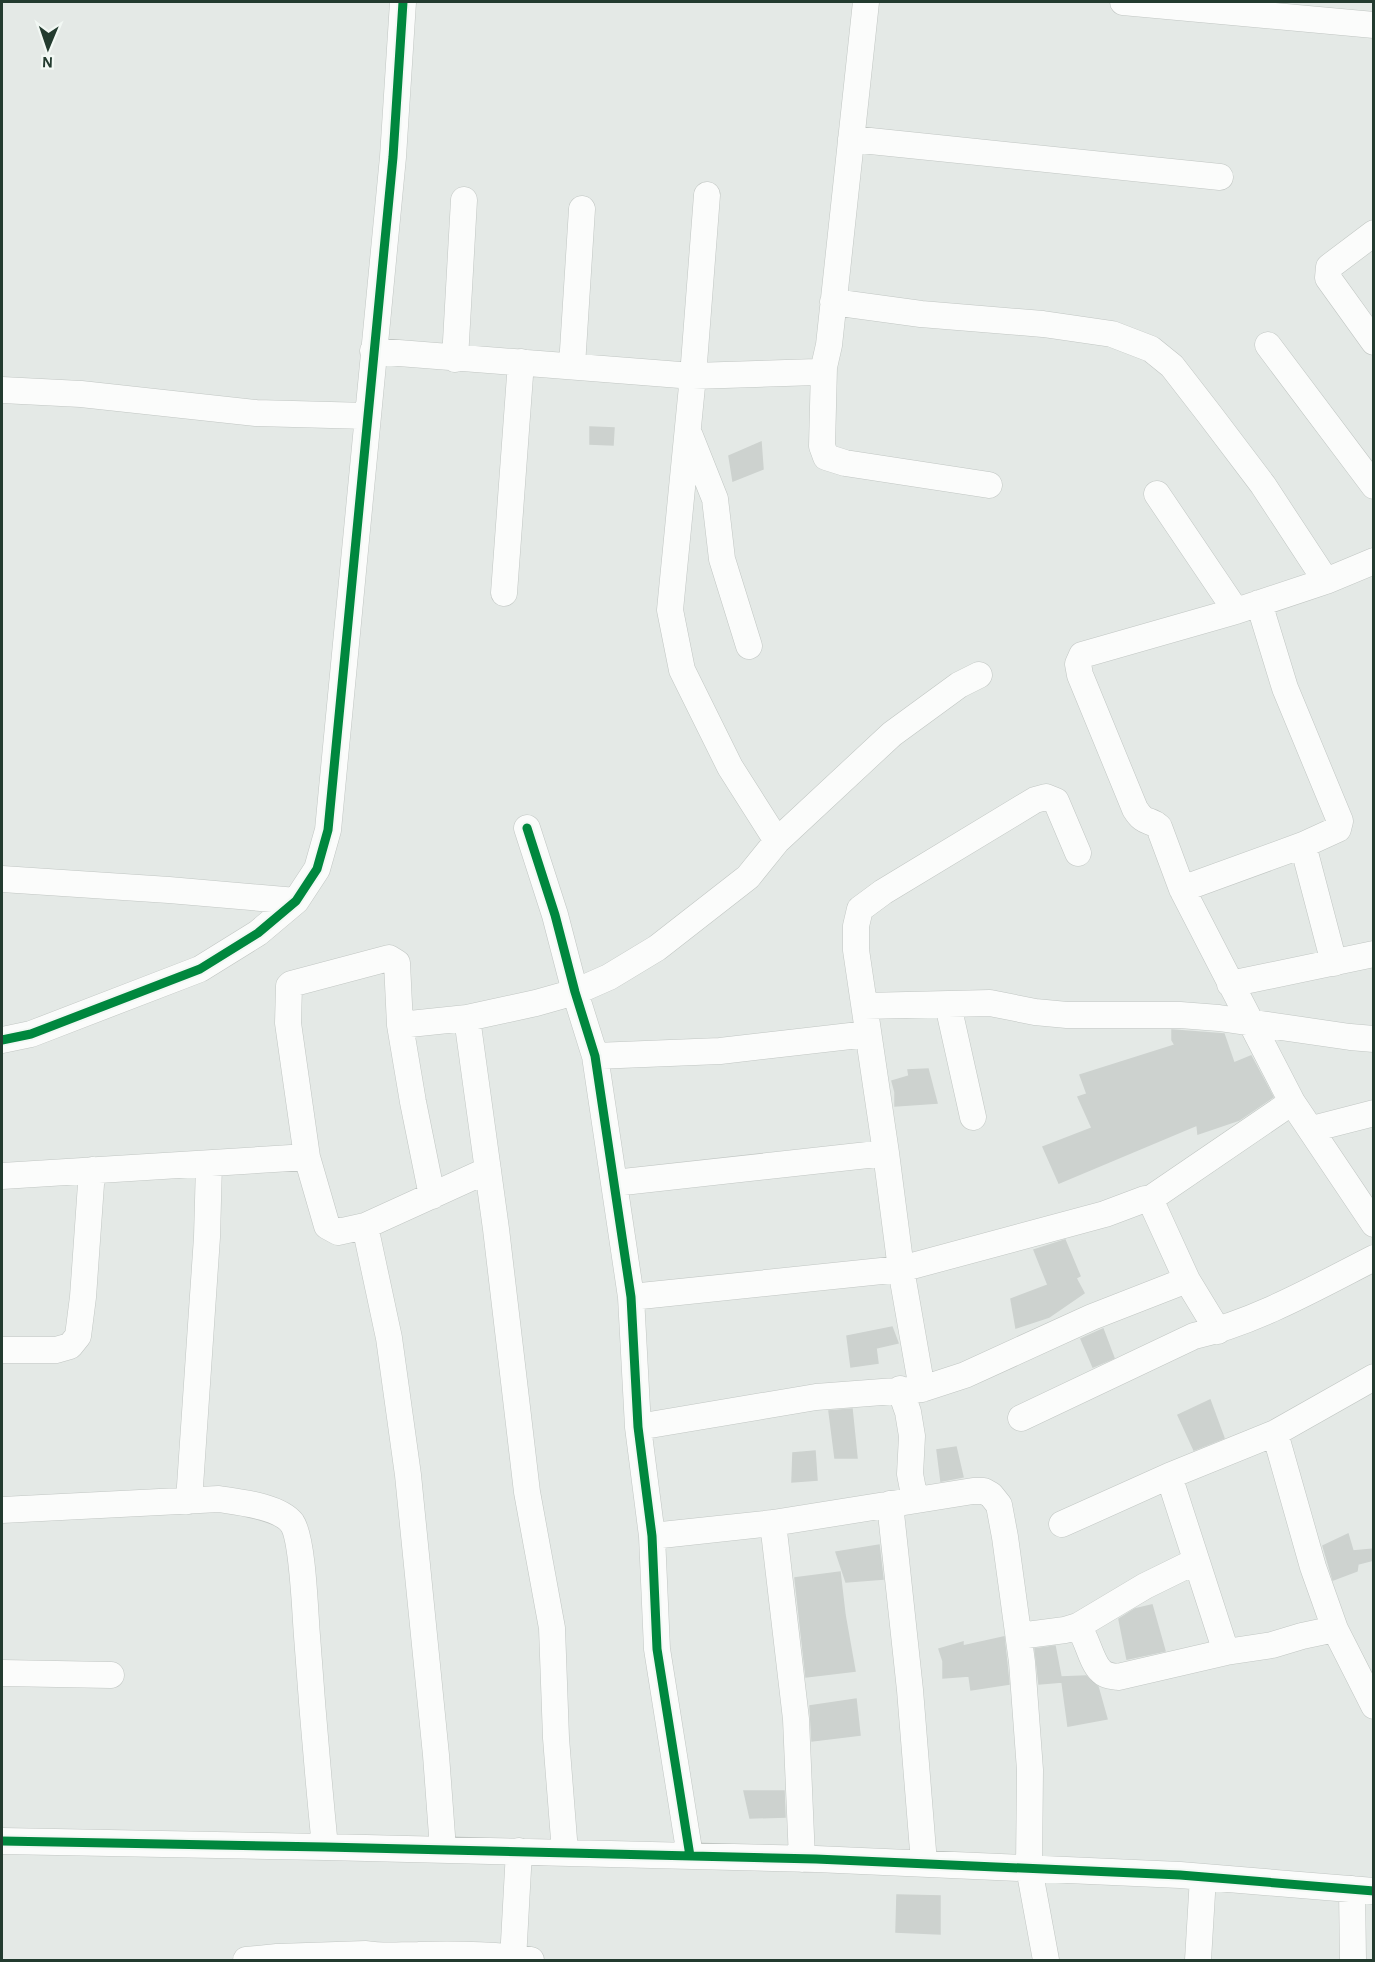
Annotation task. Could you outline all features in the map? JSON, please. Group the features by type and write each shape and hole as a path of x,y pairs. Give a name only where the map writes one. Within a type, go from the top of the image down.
{"street":[{"path":"2,1040 31,1034 200,969 258,933 296,901 317,869 328,830 393,157 403,2"},
{"path":"866,2 829,345 824,367 822,446 826,457 845,463 989,485"},
{"path":"1123,2 1374,25"},
{"path":"851,139 1221,177"},
{"path":"707,195 693,376 670,610 681,670 730,767 777,841"},
{"path":"455,358 464,200"},
{"path":"572,366 582,209"},
{"path":"1374,233 1329,267 1328,279 1374,342"},
{"path":"833,303 921,314 1043,324 1112,334 1150,348 1172,366 1230,441 1263,485 1326,581"},
{"path":"1268,345 1374,486"},
{"path":"373,351 693,376 808,373 817,372 824,367"},
{"path":"504,593 521,362"},
{"path":"2,390 81,394 256,413 368,416"},
{"path":"688,430 715,499 722,559 749,646"},
{"path":"1157,494 1248,607 1285,688 1340,821 1338,828 1303,845 1182,889"},
{"path":"1374,561 1326,581 1248,607 1082,655 1078,664 1080,675 1135,809 1140,817 1159,827 1182,889 1292,1102 1374,1224"},
{"path":"400,1025 467,1018 575,992 609,977 657,948 748,877 777,841 892,734 959,685 979,675"},
{"path":"924,1863 910,1690 902,1502 910,1474 912,1436 908,1412 911,1389 901,1269 856,950 856,926 860,909 883,892 1035,800 1046,797 1056,801 1078,854"},
{"path":"527,828 555,915 595,1056 631,1297 638,1427 652,1536 657,1649 690,1856"},
{"path":"1303,845 1334,963"},
{"path":"2,879 296,901"},
{"path":"1230,984 1374,954"},
{"path":"432,1196 400,1025 397,963 389,958 291,984 288,1023 307,1157 327,1226 338,1232 365,1226 432,1196 488,1170"},
{"path":"865,1006 990,1004 1067,1015 1158,1014 1219,1018 1374,1039"},
{"path":"948,1005 973,1117"},
{"path":"467,1018 527,1492 552,1628 556,1738 565,1852"},
{"path":"595,1056 720,1051 868,1034"},
{"path":"631,1297 901,1269 1105,1214 1150,1199 1292,1102"},
{"path":"1312,1129 1374,1113"},
{"path":"614,1183 886,1153"},
{"path":"2,1176 307,1157"},
{"path":"189,1501 207,1237 209,1164"},
{"path":"2,1350 56,1350 70,1346 78,1336 92,1170"},
{"path":"1150,1199 1187,1280 1218,1331"},
{"path":"365,1226 389,1338 408,1475 443,1849"},
{"path":"1021,1418 1194,1336 1218,1331 1302,1295 1374,1258"},
{"path":"638,1427 816,1397 911,1389 965,1375 1092,1317 1187,1280"},
{"path":"1062,1524 1275,1432 1374,1377"},
{"path":"1275,1432 1313,1567 1335,1629 1374,1706"},
{"path":"1169,1476 1226,1652"},
{"path":"652,1536 772,1523 973,1491 984,1491 991,1495 999,1505 1022,1662 1030,1770 1029,1868 1046,1960"},
{"path":"2,1510 219,1499 251,1503 291,1521 297,1534 303,1579 325,1847"},
{"path":"772,1523 796,1719 802,1858"},
{"path":"1018,1636 1065,1630 1077,1626 1145,1586 1196,1561"},
{"path":"1077,1626 1084,1635 1099,1670 1107,1676 1118,1677 1226,1652 1272,1645 1335,1629"},
{"path":"2,1673 111,1675"},
{"path":"2,1841 802,1858 1203,1877 1363,1890 1353,1960"},
{"path":"246,1960 312,1955 366,1954 378,1958 420,1954 519,1960 519,1851"},
{"path":"1198,1960 1203,1877"}],"building":[{"path":"590,427 614,428 613,445 590,444"},
{"path":"761,442 763,469 733,481 729,456"},
{"path":"1172,1030 1224,1034 1234,1063 1251,1056 1273,1097 1239,1120 1198,1134 1197,1125 1059,1183 1043,1147 1092,1128 1078,1097 1087,1094 1080,1075 1175,1045 1172,1040"},
{"path":"928,1069 937,1103 895,1106 892,1081 909,1076 908,1070"},
{"path":"1065,1240 1080,1276 1076,1278 1084,1293 1049,1317 1016,1328 1011,1299 1048,1285 1034,1250"},
{"path":"892,1327 898,1343 876,1348 878,1363 851,1367 847,1336"},
{"path":"1103,1329 1114,1358 1093,1367 1081,1339"},
{"path":"1210,1400 1224,1438 1194,1450 1178,1415"},
{"path":"852,1409 857,1458 835,1458 829,1411"},
{"path":"956,1447 963,1477 941,1481 937,1450"},
{"path":"815,1451 817,1480 792,1482 793,1453"},
{"path":"1348,1534 1353,1551 1374,1549 1374,1560 1358,1564 1357,1571 1333,1580 1323,1546"},
{"path":"879,1545 883,1579 846,1582 836,1552"},
{"path":"840,1572 855,1671 806,1677 795,1578"},
{"path":"1152,1605 1165,1651 1127,1659 1119,1619 1135,1609"},
{"path":"1004,1637 1009,1684 971,1690 969,1676 943,1678 943,1661 939,1649 963,1642 963,1646"},
{"path":"1055,1646 1061,1677 1086,1676 1098,1687 1107,1719 1068,1726 1062,1682 1039,1684 1035,1649"},
{"path":"856,1699 860,1735 812,1741 810,1706"},
{"path":"744,1791 784,1791 785,1817 750,1818"},
{"path":"897,1895 940,1896 940,1934 896,1932"}],"cycle path":[{"path":"2,1040 31,1034 200,969 258,933 296,901 317,869 328,830 393,157 403,2"},
{"path":"527,828 555,915 595,1056 631,1297 638,1427 652,1536 657,1649 690,1856"},
{"path":"2,1841 816,1859 1180,1875 1374,1891"}]}
